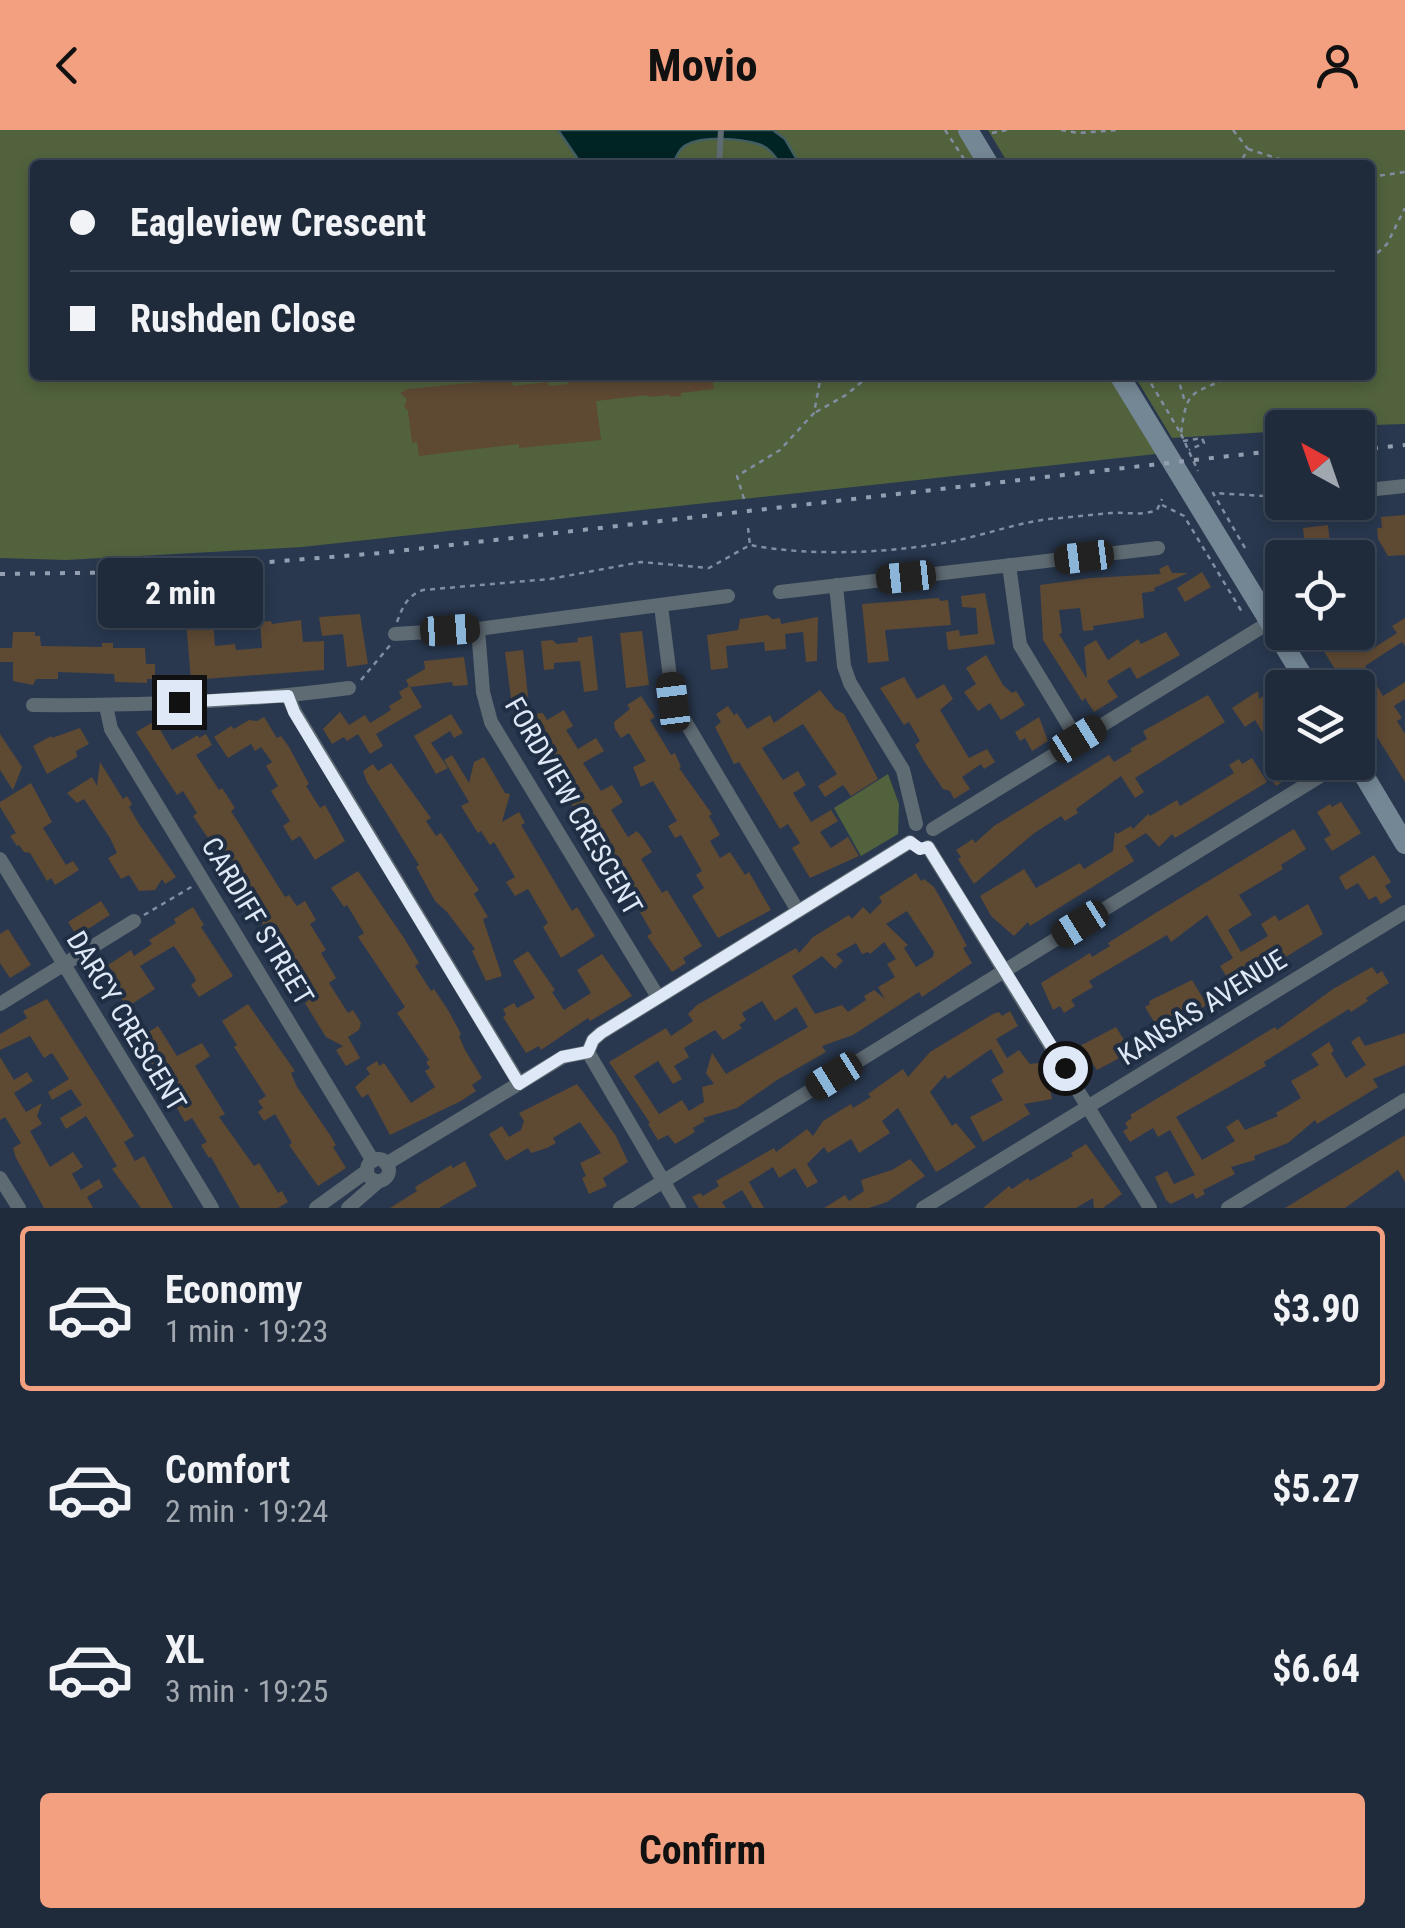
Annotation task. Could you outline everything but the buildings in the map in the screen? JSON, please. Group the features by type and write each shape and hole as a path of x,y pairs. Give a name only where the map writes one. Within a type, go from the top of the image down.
{"main road":[{"path":"968,130 987,160"},
{"path":"1122,380 1265,614"},
{"path":"1367,780 1405,844"}],"street":[{"path":"1375,489 1405,486"},
{"path":"780,592 1158,548"},
{"path":"1009,565 1020,645 1078,739"},
{"path":"836,585 844,666 850,683 903,770 916,824"},
{"path":"395,634 478,629 728,596"},
{"path":"661,606 673,702 798,911"},
{"path":"933,829 1265,625"},
{"name":"FORDVIEW CRESCENT","path":"478,629 483,692 491,722 658,998"},
{"path":"34,705 106,706 288,696 349,688"},
{"path":"288,696 294,712 519,1084"},
{"name":"CARDIFF STREET","path":"106,706 111,728 376,1169"},
{"path":"620,1208 1314,780"},
{"path":"916,824 927,824 933,829 935,837 928,847 920,849 910,842 910,830 916,824"},
{"path":"588,1053 601,1033 910,842"},
{"path":"928,847 1150,1208"},
{"name":"DARCY CRESCENT","path":"0,859 212,1208"},
{"name":"KANSAS AVENUE","path":"923,1208 1405,912"},
{"path":"0,1004 134,921"},
{"path":"316,1208 562,1057 588,1053"},
{"path":"588,1053 678,1208"},
{"path":"1228,1208 1405,1100"},
{"path":"348,1208 376,1169"},
{"path":"0,1178 18,1208"}],"lane":[{"path":"720,160 721,130"}],"path":[{"path":"945,130 965,160"},
{"path":"992,133 1007,130"},
{"path":"1061,130 1119,130"},
{"path":"1234,130 1248,151 1249,160"},
{"path":"1242,160 1248,151"},
{"path":"1248,151 1280,160"},
{"path":"1375,176 1405,172"},
{"path":"1375,255 1387,244 1405,208"},
{"path":"814,413 820,380"},
{"path":"744,499 737,476 780,450 814,413 864,380"},
{"path":"1149,380 1181,434"},
{"path":"1179,380 1185,402 1182,441 1253,561"},
{"path":"1185,402 1191,394 1221,380"},
{"path":"1182,441 1202,438 1204,442 1188,451"},
{"path":"1213,493 1265,496"},
{"path":"349,688 365,676 390,646 404,603 423,590 550,579 641,562 708,568 750,545 779,551 862,552 959,540 999,527 1046,519 1148,514 1161,502 1184,516 1242,612"},
{"path":"748,528 750,545"},
{"path":"134,921 204,879"}],"green space":[{"path":"0,130 958,130 976,160 30,160 30,380 1111,380 1156,454 302,547 66,560 0,558"},
{"path":"988,130 1405,130 1405,424 1375,425 1375,410 1265,410 1265,432 1172,438 1137,380 1375,380 1375,160 1006,160"},
{"path":"888,774 899,804 898,834 861,856 834,808"}],"shaded area":[{"path":"558,130 773,130 785,139 797,160 777,160 758,144 722,139 686,145 676,160 579,160"}],"railway":[{"path":"1375,448 1405,445"},
{"path":"0,574 143,572 381,553 1265,452"}],"route":[{"path":"179,702 288,696 294,712 519,1084 562,1057 588,1052 601,1033 910,842 920,849 928,847 1065,1068"}]}
